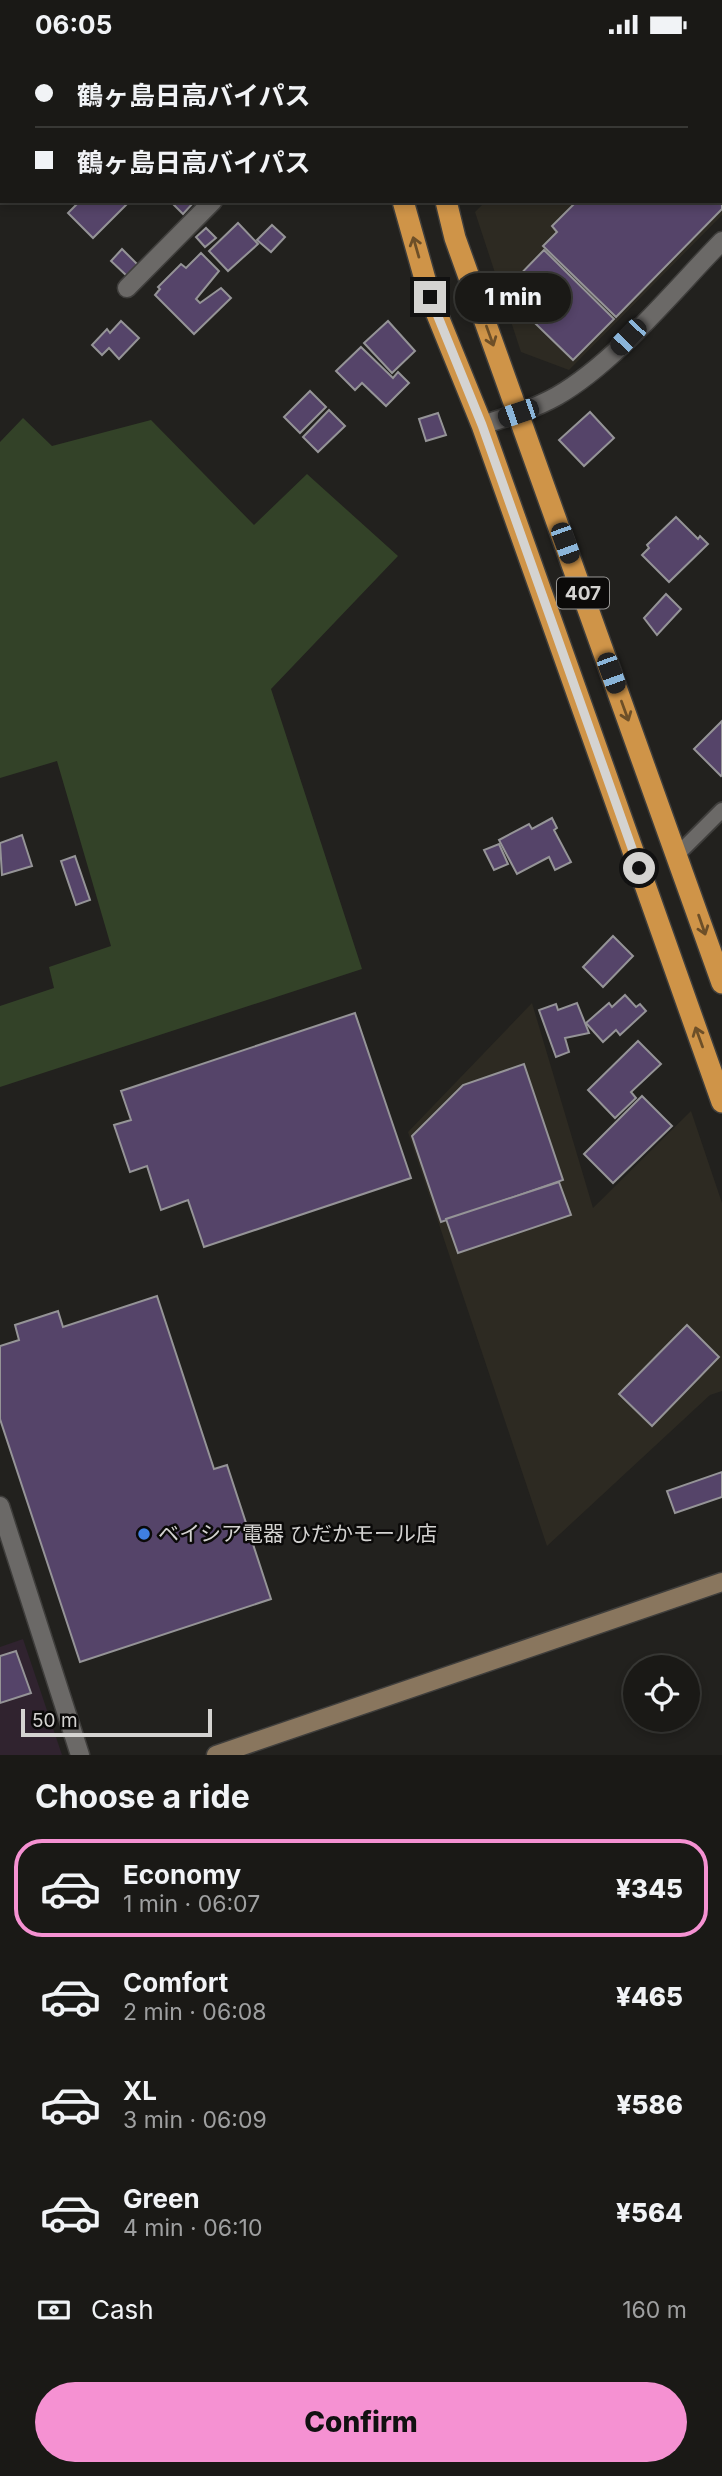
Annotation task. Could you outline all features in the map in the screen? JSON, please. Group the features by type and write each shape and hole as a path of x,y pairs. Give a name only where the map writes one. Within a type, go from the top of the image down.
{"highway":[{"name":"407","path":"404,203 430,297 482,425 722,1102"},
{"name":"407","path":"447,203 456,238 722,983"}],"street":[{"path":"127,288 211,203"},
{"path":"482,425 556,397 584,377 610,356 722,241"},
{"path":"0,1506 80,1755"},
{"path":"216,1755 722,1582"}],"lane":[{"path":"677,855 722,810"}],"shaded area":[{"path":"484,203 722,203 722,215 569,370 521,352 475,212"},
{"path":"532,1003 593,1208 691,1111 722,1203 722,1391 710,1395 547,1546 408,1132"},
{"path":"23,1639 62,1755 0,1755 0,1647"}],"green space":[{"path":"23,418 52,446 151,420 254,525 307,474 398,556 271,689 362,969 0,1087 0,1006 54,988 49,967 111,946 57,761 0,778 0,442"}],"building":[{"path":"78,203 128,203 93,238 68,213"},
{"path":"172,203 193,203 183,214"},
{"path":"575,203 722,203 722,209 616,317 543,246 557,232 552,226"},
{"path":"238,223 258,244 228,271 209,251"},
{"path":"272,225 285,237 271,252 257,240"},
{"path":"206,228 216,238 205,247 196,237"},
{"path":"122,249 138,265 127,276 111,261"},
{"path":"544,250 614,319 573,360 503,292"},
{"path":"201,253 219,271 196,299 200,303 221,288 231,298 194,334 155,295 160,289 158,287 181,264 186,268"},
{"path":"121,321 139,338 119,359 109,348 102,355 92,345 107,329 110,333"},
{"path":"388,321 415,351 392,373 364,343"},
{"path":"361,347 393,378 398,372 409,383 386,406 362,383 355,390 336,371"},
{"path":"310,391 326,407 300,433 284,417"},
{"path":"329,410 345,426 318,452 303,437"},
{"path":"590,412 614,438 584,466 559,440"},
{"path":"438,413 446,435 426,441 419,419"},
{"path":"676,517 698,539 700,536 708,544 669,582 642,555 649,548 647,545"},
{"path":"666,594 681,609 657,635 644,618"},
{"path":"722,721 722,775 721,776 694,749"},
{"path":"552,818 557,828 554,830 571,862 555,870 549,857 517,874 499,840 529,824 532,829"},
{"path":"22,835 32,866 2,875 0,843"},
{"path":"499,844 508,864 494,870 484,850"},
{"path":"75,856 90,900 76,905 61,861"},
{"path":"613,936 633,956 603,987 583,967"},
{"path":"625,995 636,1007 640,1004 646,1011 620,1035 616,1030 603,1042 586,1023 609,1003 612,1007"},
{"path":"577,1003 589,1033 565,1038 569,1052 556,1057 539,1010 556,1004 558,1010"},
{"path":"355,1013 411,1178 204,1247 188,1200 161,1210 147,1166 130,1172 114,1125 131,1120 121,1091"},
{"path":"638,1041 661,1064 631,1092 636,1098 615,1118 588,1090"},
{"path":"524,1064 563,1180 441,1222 412,1136 463,1085"},
{"path":"642,1096 672,1126 613,1183 584,1154"},
{"path":"559,1182 571,1215 458,1253 446,1219"},
{"name":"ベイシア電器 ひだかモール店","path":"157,1296 214,1469 227,1465 271,1599 80,1662 0,1419 0,1346 19,1340 15,1325 58,1311 63,1327"},
{"path":"687,1325 719,1357 652,1426 619,1394"},
{"path":"722,1472 722,1497 675,1513 667,1491"},
{"path":"16,1651 31,1693 0,1703 0,1656"}],"place":[{"name":"ベイシア電器 ひだかモール店","path":"144,1534"}],"route":[{"path":"430,297 482,425 639,868"}]}
